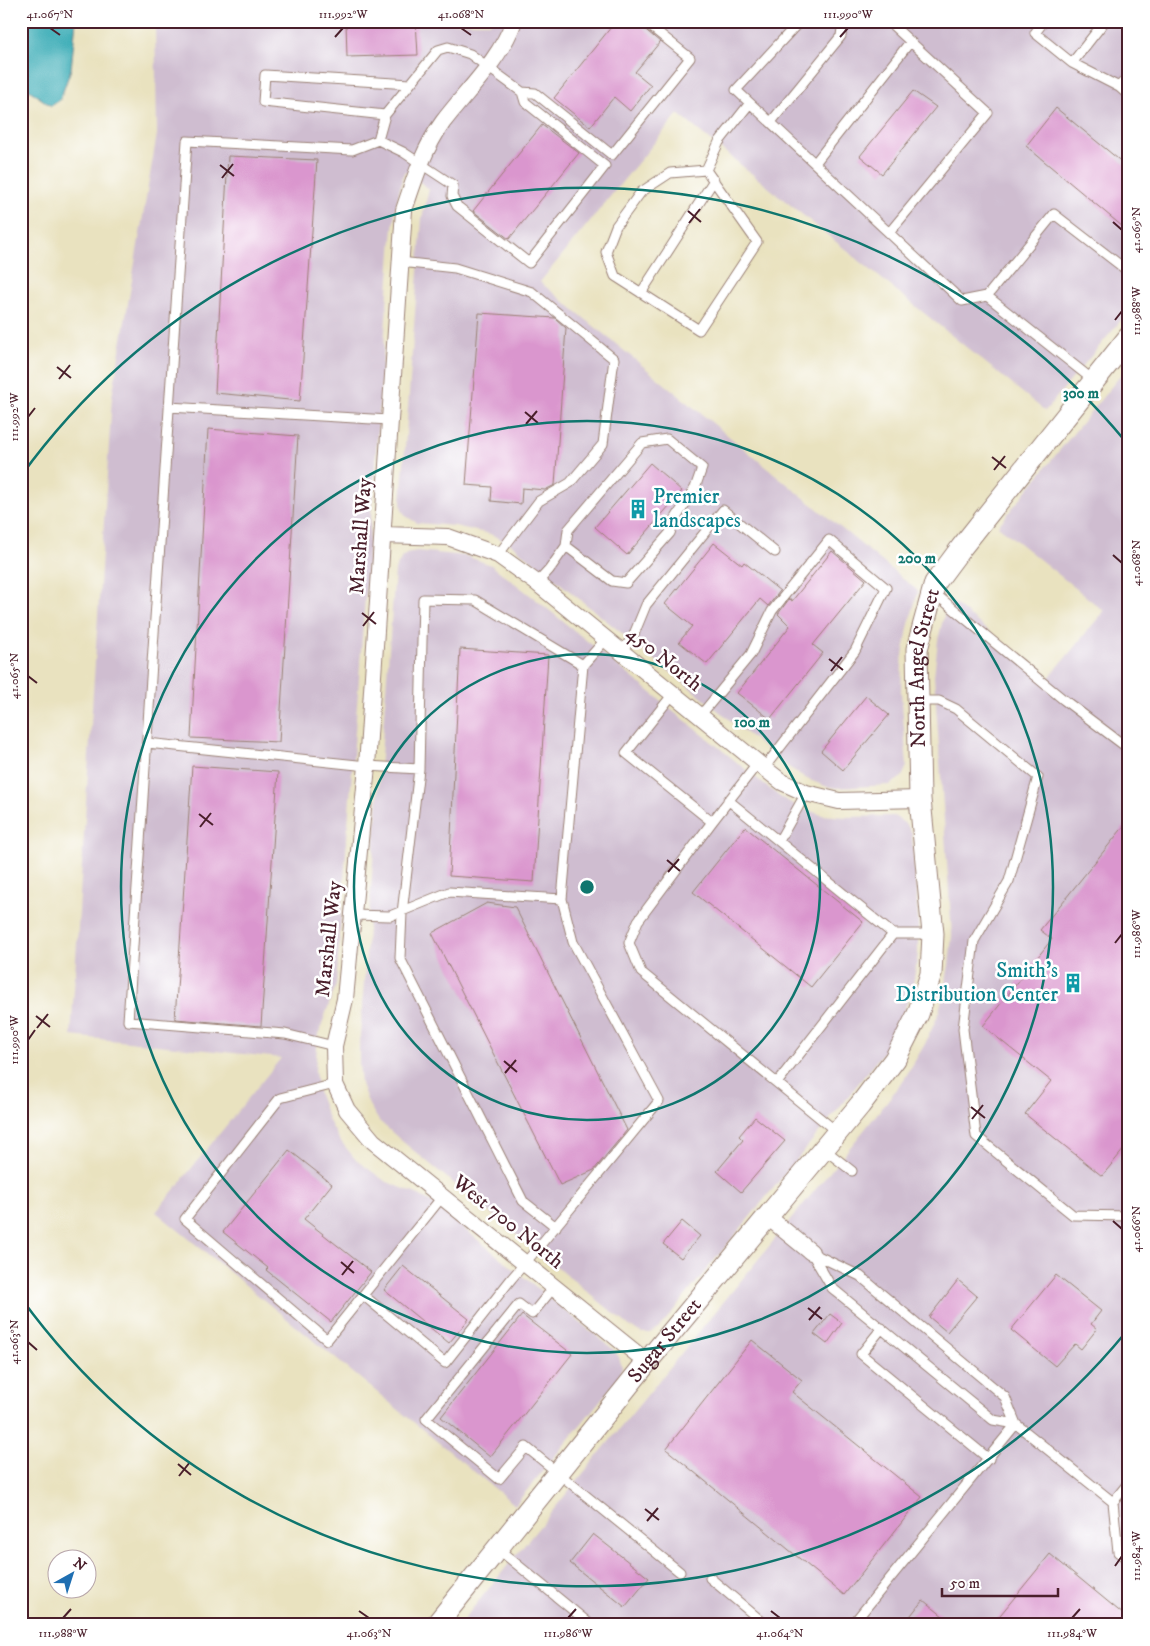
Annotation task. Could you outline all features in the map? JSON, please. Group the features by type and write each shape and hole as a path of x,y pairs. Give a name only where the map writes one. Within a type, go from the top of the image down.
{"street":[{"name":"Marshall Way","path":"347,1110 335,1084 334,1046 345,999 367,766 404,210 421,162 442,124 488,68 509,34 514,21"},
{"name":"North Angel Street","path":"895,1059 918,1014 930,974 933,934 920,799 917,650 935,583 1129,336"},
{"name":"450 North","path":"383,534 448,538 498,555 537,583 782,782 806,793 838,801 920,799"},
{"name":"Sugar Street","path":"436,1625 647,1362 831,1141 895,1059"},
{"name":"West 700 North","path":"347,1110 374,1141 647,1362"},
{"path":"768,1217 810,1252"}],"lane":[{"path":"378,140 385,115 438,50 448,47 470,54 522,92 535,93 612,154 690,58 644,21"},
{"path":"800,21 736,90 962,301 987,296 1054,214 1129,272"},
{"path":"771,122 841,36 843,21"},
{"path":"888,21 988,113 889,233"},
{"path":"1044,21 1035,33 1072,63 1119,87 1129,96"},
{"path":"1072,63 1104,21"},
{"path":"815,163 910,42"},
{"path":"385,115 263,102 265,75 410,84"},
{"path":"1119,87 1129,75"},
{"path":"334,1046 285,1034 128,1021 187,141 352,150 378,140 421,162 453,185 452,196 457,206 529,263 604,166 524,102 522,92"},
{"path":"706,170 719,142 750,103"},
{"path":"706,170 757,242 699,330 615,276 606,252 616,226 641,192 670,173 706,170"},
{"path":"641,293 714,180"},
{"path":"400,262 455,268 532,292 614,359 603,444 570,483 539,501 498,555"},
{"path":"987,296 1093,380"},
{"path":"169,406 389,420"},
{"path":"537,583 566,546 568,530 642,443 667,439 702,468 695,488 676,518 670,532 626,583 612,581 566,546"},
{"path":"621,651 632,639 646,605 723,510 775,552"},
{"path":"700,716 751,654 772,611 829,540 886,588 855,651 761,765 728,800 638,921 629,943 641,972 776,1083 831,1141 852,1171"},
{"path":"933,592 1064,700 1129,749"},
{"path":"556,1227 523,1200 400,958 402,913 418,769 423,599 475,600 583,665"},
{"path":"363,1295 446,1363 524,1263 660,1101 573,942 562,899 583,665 606,639"},
{"path":"674,694 626,753 712,822"},
{"path":"918,700 939,701 956,709 1038,777 1009,881 974,941 962,1029 976,1136 1073,1215 1129,1216"},
{"path":"146,743 367,766 418,769"},
{"path":"780,841 806,793"},
{"path":"728,800 893,934 933,934"},
{"path":"353,915 390,916 402,913 449,892 562,899"},
{"path":"776,1083 893,934"},
{"path":"335,1084 280,1098 184,1219 327,1340 442,1197"},
{"path":"810,1252 832,1288 994,1420 1016,1424 1113,1502"},
{"path":"810,1252 860,1276 975,1371 1005,1397 1016,1424"},
{"path":"554,1287 532,1314 520,1304 426,1419 499,1478 526,1447 680,1572"},
{"path":"882,1328 861,1354 989,1459"},
{"path":"852,1625 1016,1424"},
{"path":"1129,1482 1113,1502 1118,1552 1129,1560"},
{"path":"497,1548 591,1625"},
{"path":"710,1578 766,1625"}],"shaded area":[{"path":"492,21 1129,21 1129,311 1045,411 678,114 540,282 918,591 908,628 902,661 901,692 907,766 902,777 890,785 836,788 807,779 787,766 511,544 490,534 455,526 417,523 406,516 402,510 401,502 422,218 429,189 405,171 403,175 395,211 392,238 336,985 318,1035 315,1071 318,1092 329,1121 339,1139 356,1160 385,1181 431,1202 613,1349 619,1357 622,1367 617,1380 515,1505 156,1212 281,1058 71,1036 112,397 157,134 155,24 491,23"},
{"path":"1129,365 1129,1625 459,1625 865,1129 903,1081 925,1044 938,1015 944,992 952,935 934,676 938,640 945,611 950,600 1048,679 1104,611 998,526"},
{"path":"417,551 466,556 491,565 780,797 801,808 822,815 846,817 894,816 907,825 912,834 918,918 918,954 912,990 896,1030 885,1050 838,1109 665,1321 650,1333 643,1333 632,1328 403,1142 379,1121 369,1105 361,1084 359,1048 395,570 402,557"}],"water":[{"path":"21,21 76,21 71,69 60,100 51,106 21,84"}],"building":[{"path":"416,21 418,55 347,57 346,22"},
{"path":"616,21 635,21 660,42 635,72 651,85 630,111 614,97 590,127 554,98"},
{"path":"913,91 936,107 882,174 860,156"},
{"path":"1056,108 1129,168 1129,232 1026,146"},
{"path":"542,125 579,153 509,239 473,211"},
{"path":"228,156 317,160 300,401 215,393"},
{"path":"479,313 555,318 566,328 555,485 545,490 522,488 521,504 491,501 492,487 466,485"},
{"path":"208,429 298,436 279,742 191,738"},
{"name":"Premier landscapes","path":"650,463 682,491 627,555 595,527"},
{"path":"714,543 742,565 744,562 780,591 768,606 760,599 707,664 679,642 692,626 665,604"},
{"path":"832,551 866,580 813,645 823,653 770,719 737,693 790,626 778,614 789,599 792,601"},
{"path":"460,649 548,655 534,882 449,876"},
{"path":"866,696 889,715 843,770 821,751"},
{"path":"192,766 278,772 261,1026 175,1019"},
{"name":"Smith's Distribution Center","path":"1129,820 1129,1143 1102,1176 1025,1114 1051,1081 983,1026 1052,939 1040,930"},
{"path":"745,827 863,922 811,987 693,892"},
{"path":"487,903 515,907 627,1130 594,1170 560,1185 432,933"},
{"path":"755,1117 785,1141 741,1192 717,1171 743,1140 739,1136"},
{"path":"289,1150 332,1184 304,1219 371,1272 331,1322 266,1270 268,1268 223,1232"},
{"path":"682,1221 700,1236 681,1258 663,1244"},
{"path":"403,1266 469,1319 449,1343 384,1290"},
{"path":"1056,1275 1101,1311 1091,1324 1097,1329 1081,1349 1075,1344 1055,1366 1011,1330"},
{"path":"958,1280 977,1296 947,1332 929,1317"},
{"path":"830,1314 842,1323 827,1344 814,1334"},
{"path":"522,1315 572,1354 490,1457 441,1417"},
{"path":"752,1340 802,1380 792,1392 922,1497 844,1595 666,1449"},
{"path":"593,1534 649,1578 625,1607 570,1563"},
{"path":"1050,1554 1129,1619 1129,1625 992,1625"},
{"path":"923,1600 954,1625 903,1625"}],"place":[{"name":"Premier landscapes","path":"638,509"},
{"name":"Smith's Distribution Center","path":"1073,983"}]}
